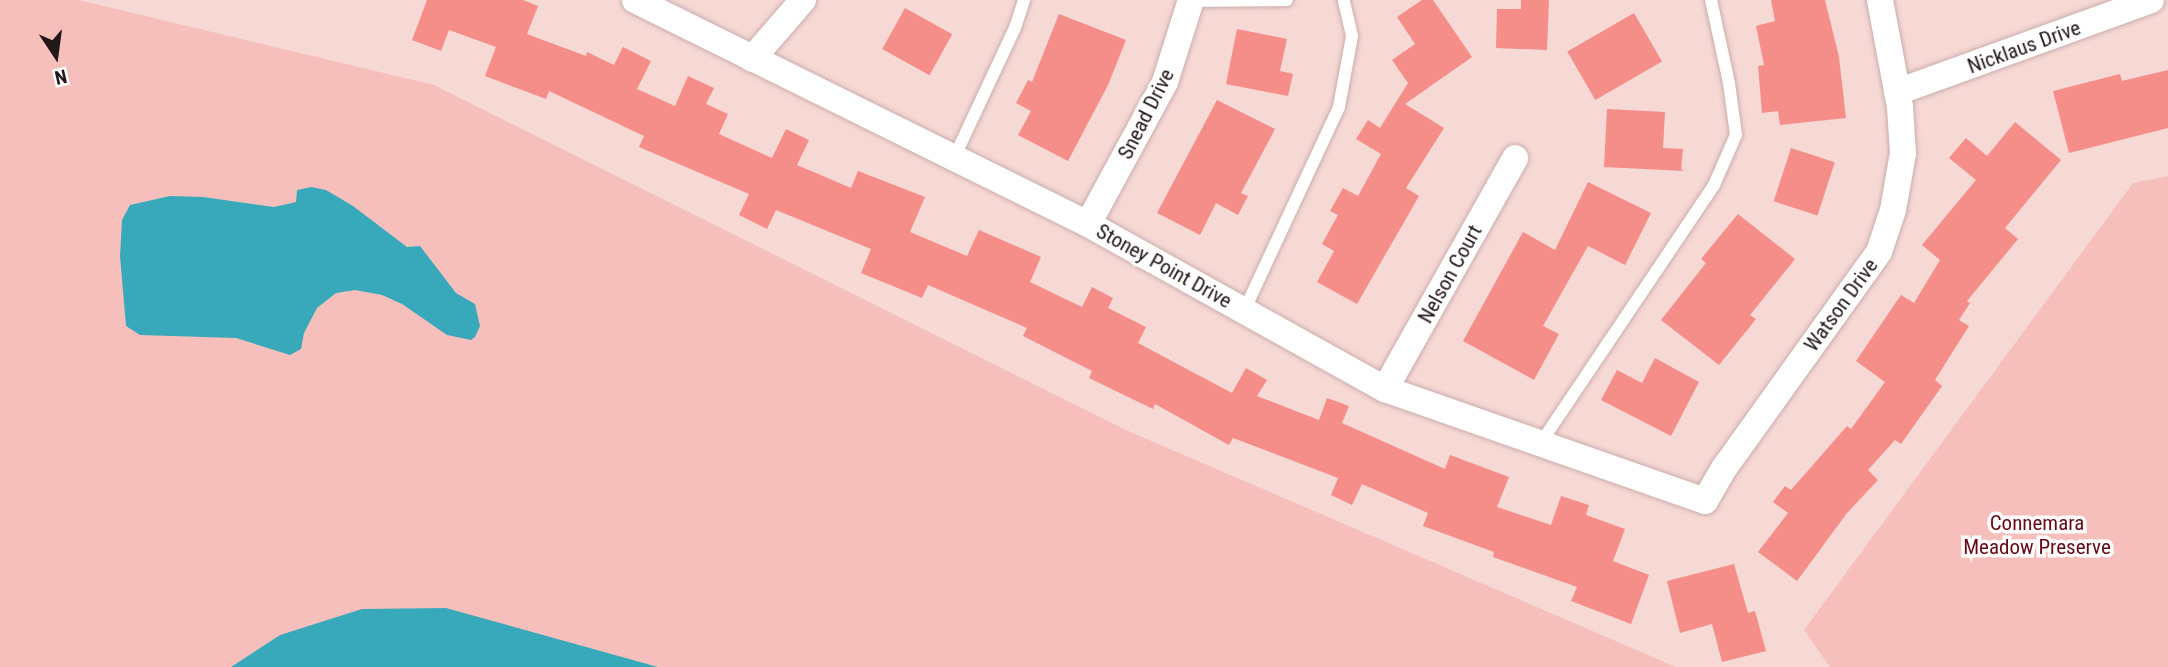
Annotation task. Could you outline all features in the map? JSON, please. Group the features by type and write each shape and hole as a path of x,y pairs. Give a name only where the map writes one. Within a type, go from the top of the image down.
{"street":[{"name":"Stoney Point Drive","path":"635,0 1088,224 1385,389 1705,501"},
{"path":"752,60 803,0"},
{"name":"Watson Drive","path":"1705,501 1725,467 1879,253 1893,210 1903,153 1897,92 1880,0"},
{"name":"Nicklaus Drive","path":"1897,92 2151,0"},
{"name":"Snead Drive","path":"1088,224 1165,82 1191,1"},
{"name":"Nelson Court","path":"1385,389 1515,158"}],"lane":[{"path":"954,158 1015,28 1024,0"},
{"path":"1191,1 1287,0"},
{"path":"1244,311 1339,107 1352,36 1344,0"},
{"path":"1540,443 1714,185 1736,135 1729,83 1710,0"}],"green space":[{"path":"0,0 79,0 434,85 1126,430 1676,667 0,667"},
{"name":"Connemara Meadow Preserve","path":"2168,176 2168,667 1830,667 1804,630 2133,183"}],"water":[{"path":"311,187 326,190 353,206 407,247 420,246 456,293 475,304 480,326 475,337 471,340 447,335 402,304 382,295 355,290 336,293 317,308 304,333 301,349 290,355 236,338 140,335 126,326 120,256 122,220 130,205 170,196 203,197 274,207 296,202 297,190"},
{"path":"446,608 658,667 231,667 280,635 362,609"}],"building":[{"path":"427,0 523,0 538,6 527,34 586,56 587,52 614,65 623,47 651,61 637,89 675,106 688,76 714,88 706,104 728,114 719,134 772,158 786,129 809,140 797,165 851,188 858,171 925,197 910,232 967,256 979,230 1041,257 1030,282 1082,307 1092,287 1113,298 1108,308 1146,327 1138,343 1232,393 1246,368 1267,380 1257,396 1319,420 1327,398 1349,406 1342,423 1445,469 1450,455 1509,477 1497,507 1551,525 1561,496 1589,505 1586,515 1625,529 1613,561 1649,575 1631,624 1571,601 1577,587 1493,557 1494,552 1423,526 1428,513 1362,484 1352,505 1331,495 1338,478 1233,438 1229,445 1155,404 1153,409 1089,378 1092,371 1023,336 1027,328 928,285 922,298 861,273 871,249 776,210 767,229 739,215 749,194 639,147 644,136 549,91 546,99 485,76 496,47 449,30 441,51 412,40"},
{"path":"1422,0 1433,0 1472,57 1405,104 1444,128 1406,188 1419,196 1357,304 1317,282 1334,251 1322,244 1338,215 1330,211 1343,188 1358,196 1381,154 1356,139 1368,120 1380,128 1408,83 1392,60 1415,44 1397,17"},
{"path":"1521,0 1549,0 1547,50 1496,48 1497,9 1521,9"},
{"path":"1771,0 1825,0 1839,57 1846,118 1780,125 1778,111 1762,113 1758,66 1764,65 1756,26 1775,21"},
{"path":"905,8 952,34 929,75 882,49"},
{"path":"1634,13 1662,61 1595,100 1567,52"},
{"path":"1059,14 1126,40 1108,85 1068,161 1018,135 1031,111 1016,103 1028,80 1032,82"},
{"path":"1237,29 1287,39 1280,71 1293,74 1288,96 1226,84"},
{"path":"2168,70 2168,128 2069,153 2053,91 2120,74 2122,81"},
{"path":"1217,100 1275,129 1241,193 1248,196 1238,215 1216,203 1200,235 1157,213"},
{"path":"1607,109 1665,112 1663,148 1683,149 1681,169 1684,171 1604,167"},
{"path":"2015,122 2061,160 2005,228 2018,239 1967,301 1970,303 1959,320 1969,326 1935,380 1942,386 1901,444 1895,440 1868,470 1878,480 1847,513 1797,581 1758,552 1788,513 1773,502 1785,486 1791,490 1847,426 1851,429 1885,382 1856,361 1901,295 1914,303 1940,260 1922,245 1976,180 1949,158 1966,138 1987,156"},
{"path":"1791,148 1835,162 1817,215 1774,201"},
{"path":"1588,182 1651,213 1625,265 1588,246 1543,326 1559,334 1534,380 1463,341 1523,232 1555,250"},
{"path":"1738,214 1795,259 1750,315 1756,319 1719,365 1661,320 1706,263 1701,259"},
{"path":"1655,358 1699,382 1671,436 1601,400 1617,370 1642,383"},
{"path":"1734,564 1748,613 1755,611 1766,651 1722,662 1712,624 1680,633 1667,581"}]}
